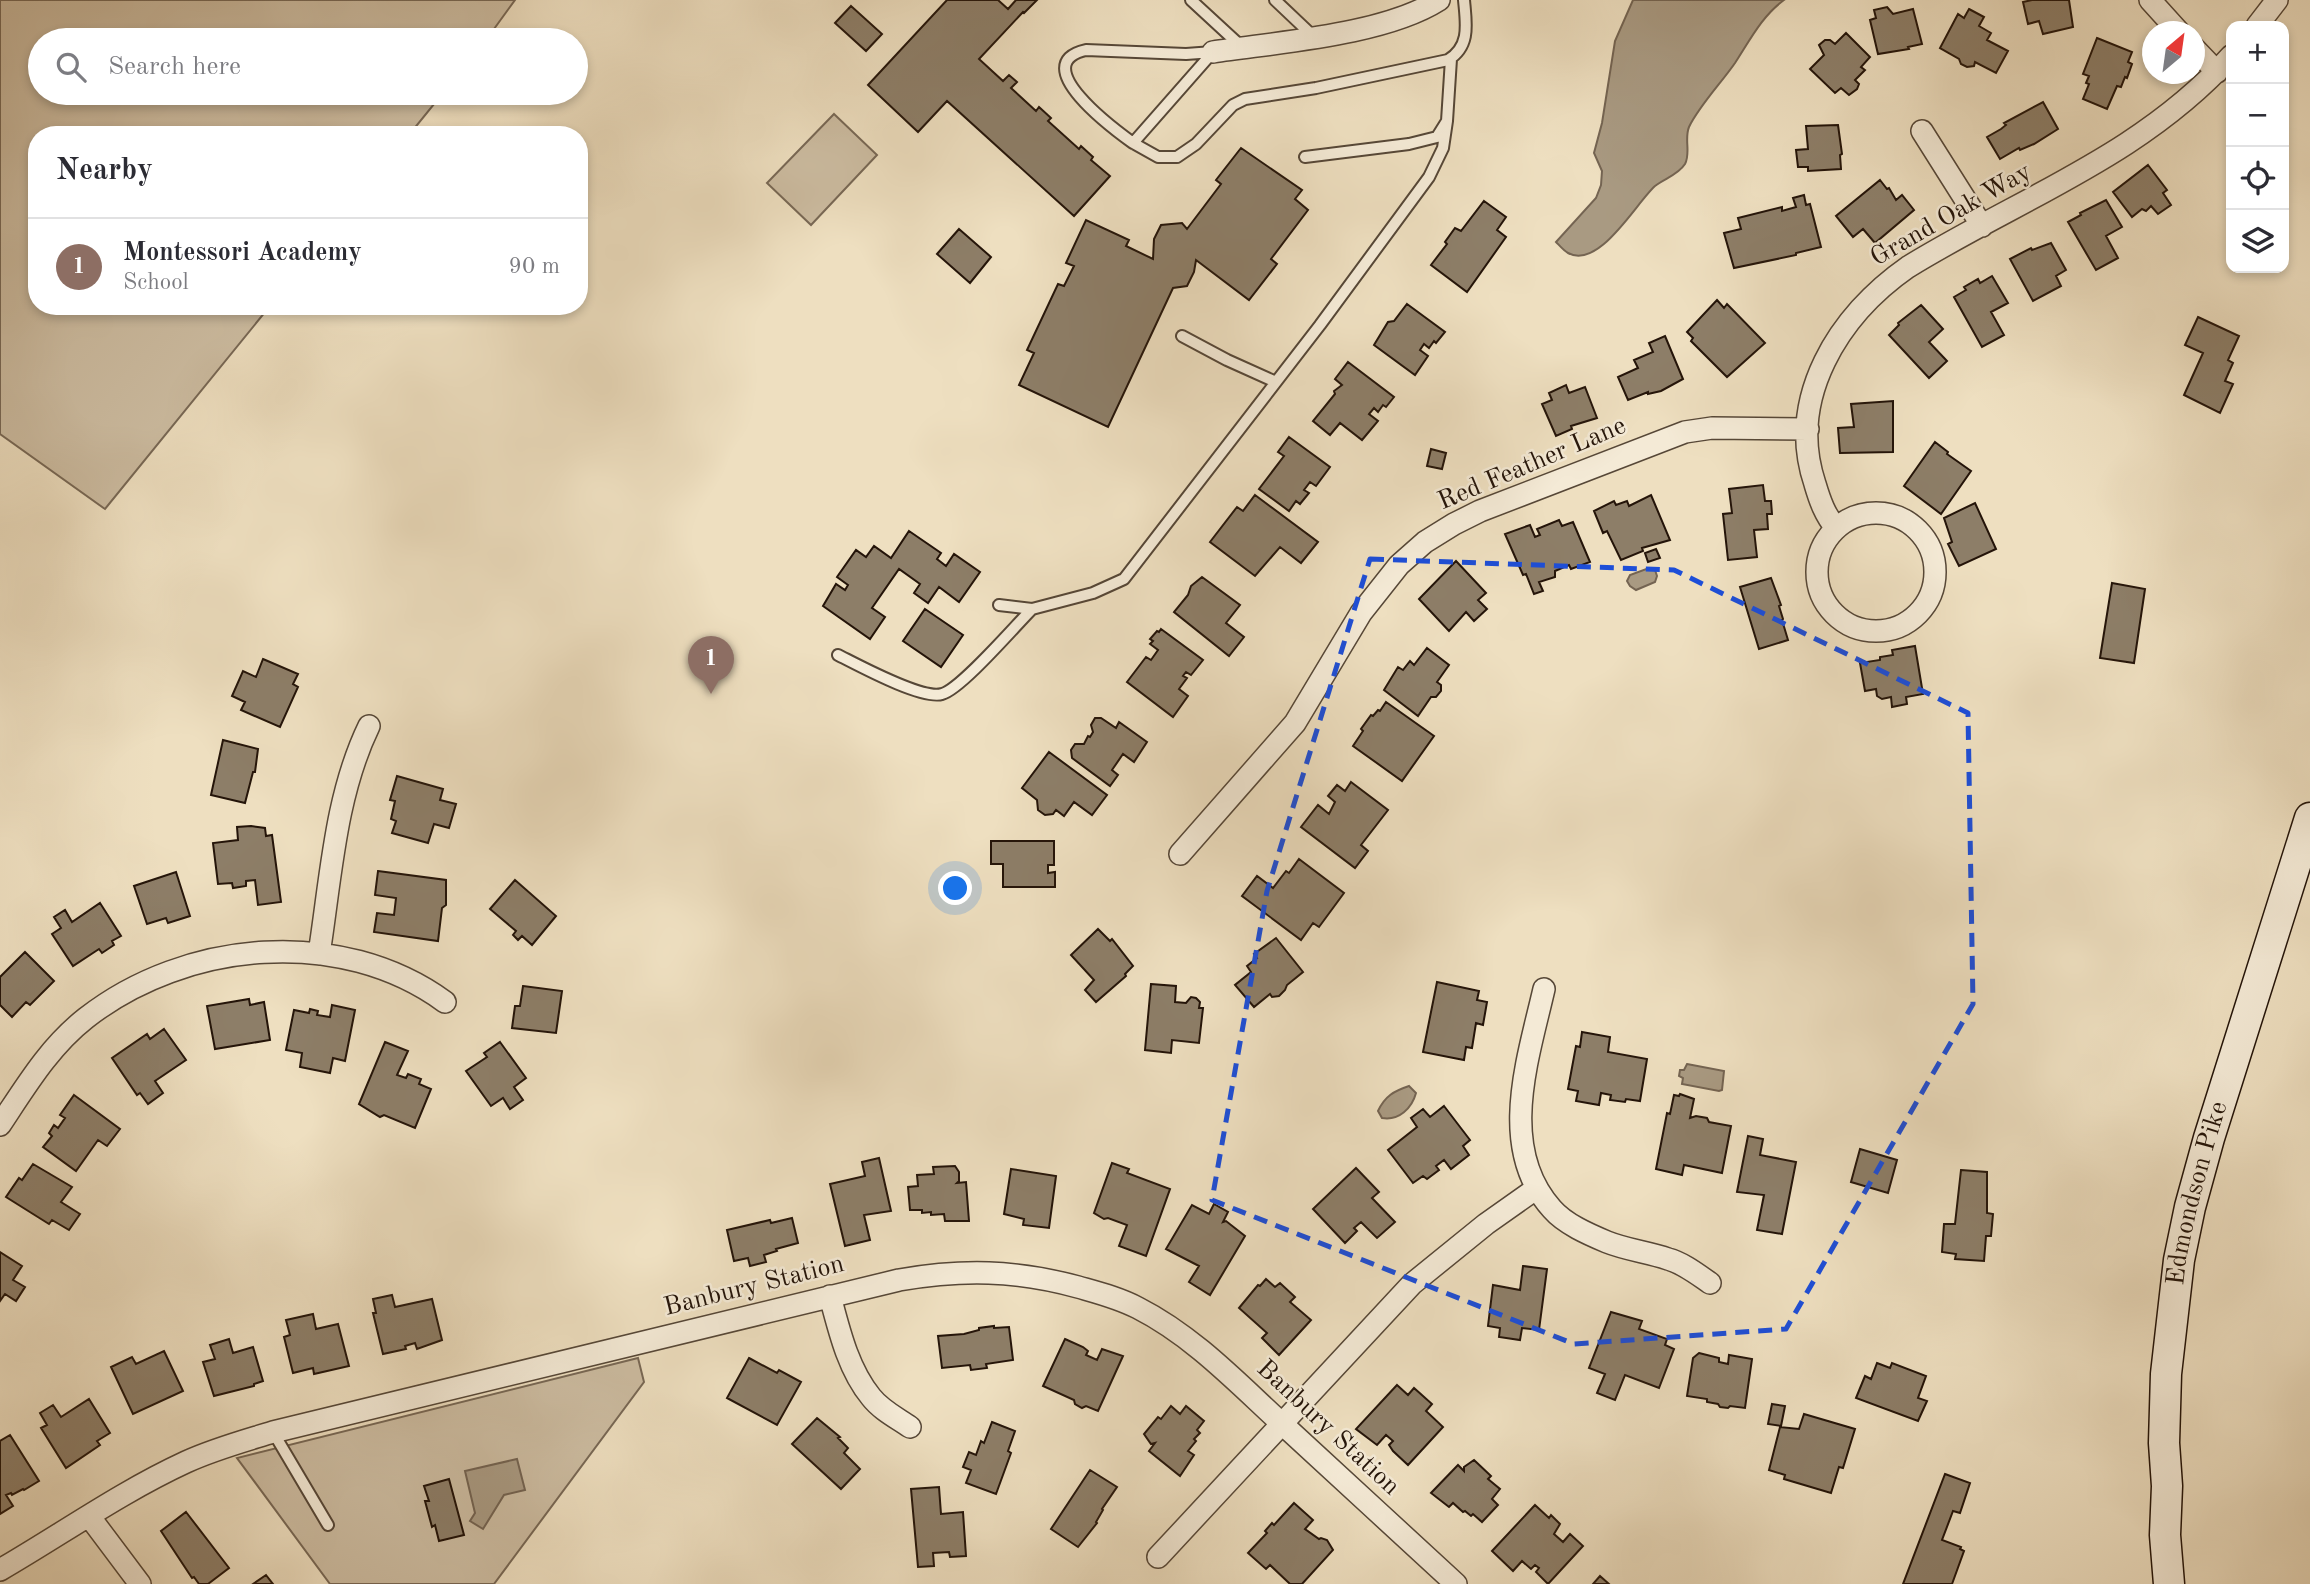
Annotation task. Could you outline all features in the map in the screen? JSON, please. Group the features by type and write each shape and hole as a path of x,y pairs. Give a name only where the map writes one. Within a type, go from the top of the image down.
{"main road":[{"name":"Edmondson Pike","path":"2169,1584 2165,1535 2165,1418 2169,1347 2179,1260 2209,1138 2310,818"}],"street":[{"path":"1213,52 1314,37 1393,21 1439,0"},
{"path":"2150,0 2169,21"},
{"path":"2261,21 2277,0"},
{"path":"2205,54 2224,64"},
{"name":"Grand Oak Way","path":"1836,528 1823,509 1809,461 1810,406 1820,367 1838,336 1858,310 1898,273 2085,171 2136,139 2189,98 2224,64"},
{"path":"1922,131 1982,226"},
{"name":"Red Feather Lane","path":"1180,855 1294,723 1373,596 1407,557 1425,542 1480,511 1677,435 1712,428 1808,429"},
{"path":"1878,513 1896,516 1917,528 1932,551 1936,569 1933,591 1920,613 1903,625 1880,631 1852,626 1832,611 1821,592 1817,573 1822,547 1836,528 1856,516 1878,513"},
{"path":"319,954 342,810 355,760 369,726"},
{"path":"0,1125 36,1070 60,1042 87,1017 132,989 176,969 214,958 275,953 319,954 342,958 424,988 445,1002"},
{"path":"1544,989 1520,1116 1524,1152 1537,1188 1553,1211 1577,1227 1620,1247 1669,1259 1710,1283"},
{"path":"1157,1557 1412,1284 1486,1224 1537,1188"},
{"name":"Banbury Station","path":"0,1570 131,1491 188,1461 273,1432 830,1296 921,1276 983,1272 1027,1275 1100,1293 1139,1309 1180,1335 1214,1362 1456,1584"},
{"path":"830,1296 842,1341 863,1385 877,1403 910,1427"},
{"path":"89,1516 139,1584"}],"lane":[{"path":"1191,0 1243,48"},
{"path":"1275,0 1314,37"},
{"path":"1213,52 1186,54 1086,50 1069,60 1065,72 1071,87 1115,130 1158,157 1172,158 1182,155 1196,144 1233,105 1245,99 1316,88 1451,59 1461,49 1466,38 1464,0"},
{"path":"1133,143 1213,52"},
{"path":"999,605 1032,609 1093,593 1124,579 1429,177 1443,148 1451,59"},
{"path":"1306,157 1432,139 1442,132 1447,121"},
{"path":"1182,336 1276,382"},
{"path":"838,655 902,685 924,693 942,694 958,684 1032,609"},
{"path":"273,1432 328,1525"}],"highlighted area":[{"path":"1370,559 1674,570 1968,713 1973,1004 1786,1329 1574,1344 1212,1200 1267,891"}],"shaded area":[{"path":"0,0 515,0 495,28 28,28 28,105 433,105 416,126 28,126 28,315 263,315 105,509 0,434"},
{"path":"1633,0 1784,0 1763,21 1693,119 1689,127 1687,155 1682,168 1655,186 1604,244 1580,256 1568,253 1556,242 1596,198 1601,185 1602,171 1594,153 1602,123 1615,41"},
{"path":"834,114 877,155 811,225 767,183"},
{"path":"1649,568 1655,570 1655,582 1636,590 1630,586 1627,581 1630,575"},
{"path":"1687,1064 1724,1071 1722,1090 1682,1084 1680,1070 1684,1070"},
{"path":"1409,1086 1416,1093 1408,1108 1394,1117 1382,1118 1378,1111 1384,1101 1394,1092"},
{"path":"638,1358 644,1382 494,1584 330,1584 237,1458"},
{"path":"517,1459 525,1490 504,1495 483,1529 470,1521 475,1513 465,1471"}],"building":[{"path":"947,0 998,0 1008,9 1016,0 1037,0 979,59 1003,81 1009,75 1017,82 1011,88 1036,111 1039,107 1051,118 1048,121 1079,149 1081,146 1093,157 1091,160 1110,176 1074,216 947,101 918,132 868,85"},
{"path":"2069,0 2073,27 2043,34 2039,21 2028,24 2023,2"},
{"path":"851,6 882,34 866,51 835,23"},
{"path":"1887,7 1893,14 1913,9 1922,44 1878,54 1870,20 1876,18 1874,10"},
{"path":"1969,9 1984,17 1979,26 1991,33 1987,40 2008,51 1996,73 1975,62 1974,66 1967,67 1940,48 1958,14 1964,18"},
{"path":"1846,33 1870,57 1861,67 1865,70 1855,80 1859,84 1857,89 1849,95 1841,88 1835,93 1810,69 1824,55 1819,45 1825,40 1835,44"},
{"path":"2097,38 2132,52 2128,62 2132,64 2127,78 2125,77 2121,87 2117,86 2107,109 2083,99 2089,76 2083,74"},
{"path":"2043,102 2058,129 2034,144 2020,150 2019,148 2000,159 1987,137 2006,125 2004,123"},
{"path":"1838,125 1841,169 1808,171 1808,167 1798,167 1796,150 1808,149 1806,126"},
{"path":"1241,148 1302,190 1295,199 1308,210 1271,259 1277,264 1249,300 1196,260 1187,286 1173,288 1108,427 1019,385 1034,353 1027,350 1058,284 1064,286 1074,266 1066,263 1086,220 1129,240 1126,246 1153,259 1154,239 1161,225 1182,223 1187,229 1221,184 1216,180"},
{"path":"2148,165 2167,190 2163,193 2171,205 2158,214 2151,206 2132,217 2113,192"},
{"path":"1880,180 1896,200 1902,195 1914,210 1875,243 1863,229 1853,237 1836,216"},
{"path":"1804,195 1806,205 1810,204 1821,247 1734,268 1724,233 1741,229 1738,218 1782,207 1782,211 1796,207 1793,198"},
{"path":"2106,200 2122,227 2106,236 2118,258 2096,270 2068,222"},
{"path":"1484,201 1506,217 1497,230 1506,237 1467,292 1431,265 1455,228 1461,231"},
{"path":"959,229 991,257 970,283 937,254"},
{"path":"2051,243 2066,270 2056,276 2061,286 2033,301 2010,259 2031,248 2032,250"},
{"path":"1992,276 2008,303 1991,312 2004,335 1982,347 1954,297 1978,279 1980,283"},
{"path":"1717,300 1724,308 1727,304 1765,343 1727,377 1691,341 1693,338 1687,332"},
{"path":"1407,304 1445,332 1429,348 1424,344 1420,350 1428,356 1415,375 1374,345 1388,322 1394,321"},
{"path":"1921,305 1943,329 1929,342 1947,361 1929,378 1889,335 1898,323"},
{"path":"2198,317 2239,336 2228,360 2233,363 2225,381 2233,384 2220,413 2184,395 2203,353 2185,345"},
{"path":"1665,336 1683,379 1661,391 1648,392 1628,400 1618,377 1638,368 1634,360 1653,352 1649,343"},
{"path":"1348,362 1394,397 1386,407 1383,405 1378,412 1374,408 1369,414 1378,421 1362,440 1340,423 1330,435 1313,421 1335,394 1334,391 1342,385 1335,379"},
{"path":"1566,385 1569,393 1585,387 1597,418 1571,426 1572,429 1556,436 1542,404 1552,400 1549,393"},
{"path":"1893,401 1893,452 1840,453 1838,428 1854,427 1851,404"},
{"path":"1289,437 1330,467 1316,486 1310,482 1304,490 1309,493 1300,504 1296,501 1289,511 1259,489 1284,456 1278,452"},
{"path":"1935,442 1971,471 1941,514 1904,486"},
{"path":"1431,449 1446,453 1442,469 1427,466"},
{"path":"1763,485 1765,501 1771,501 1772,514 1767,514 1768,529 1754,530 1757,557 1728,560 1723,514 1732,513 1729,489"},
{"path":"1255,495 1318,542 1301,563 1280,547 1255,576 1210,542 1237,507 1243,511"},
{"path":"1651,495 1670,540 1642,548 1643,551 1621,560 1607,531 1603,533 1594,511 1614,501 1616,505 1627,501 1629,506"},
{"path":"1975,503 1996,549 1959,566 1948,544 1952,542 1944,518"},
{"path":"1559,520 1562,526 1573,522 1590,562 1571,569 1569,565 1555,571 1555,577 1539,582 1543,591 1534,594 1505,534 1530,525 1535,537 1540,535 1537,529"},
{"path":"909,531 941,553 937,559 946,566 954,554 980,572 959,602 939,587 928,603 914,593 920,584 899,569 872,608 885,617 870,639 823,606 836,584 845,590 848,585 837,577 856,550 866,557 874,546 891,558"},
{"path":"1656,549 1660,558 1648,562 1645,553"},
{"path":"1456,561 1486,593 1478,600 1487,609 1474,621 1466,612 1449,631 1419,599"},
{"path":"1202,577 1240,605 1226,623 1244,637 1229,656 1174,612 1188,595 1191,586"},
{"path":"1771,578 1781,605 1779,606 1788,640 1759,649 1740,587"},
{"path":"2112,583 2145,589 2134,663 2100,658"},
{"path":"925,609 963,635 941,667 903,641"},
{"path":"1161,629 1203,660 1191,675 1186,672 1183,676 1187,678 1179,689 1188,696 1173,717 1127,682 1146,657 1151,660 1158,650 1150,644 1153,641 1150,639"},
{"path":"1915,646 1923,694 1906,697 1907,704 1892,707 1891,697 1882,699 1877,696 1876,689 1865,691 1860,663 1880,660 1880,657 1893,655 1892,650"},
{"path":"1427,648 1449,665 1437,682 1441,685 1441,691 1436,697 1431,697 1418,716 1384,690 1398,667 1403,670 1410,661 1414,665"},
{"path":"263,659 298,674 293,684 298,687 280,727 241,710 245,702 232,696 243,671 256,677"},
{"path":"1386,702 1434,736 1402,781 1353,746 1371,715 1380,711"},
{"path":"1095,718 1101,718 1116,728 1119,722 1147,742 1134,762 1123,754 1112,770 1118,775 1110,786 1072,758 1071,750 1075,744 1084,744 1093,732 1091,725"},
{"path":"223,740 258,749 255,772 245,803 211,795"},
{"path":"1049,752 1107,795 1092,815 1074,802 1064,816 1056,810 1053,814 1045,815 1038,810 1037,800 1022,788"},
{"path":"397,776 443,789 440,800 456,804 449,828 434,824 428,843 392,833 396,821 391,819 395,801 390,800"},
{"path":"1351,782 1388,810 1361,845 1368,851 1355,868 1301,827 1318,805 1329,814 1335,802 1328,796 1337,785 1345,791"},
{"path":"237,827 265,828 266,836 272,835 281,902 258,905 255,880 246,881 246,886 233,888 232,883 218,884 213,843 238,840"},
{"path":"991,841 1054,841 1054,865 1048,865 1048,873 1055,872 1055,887 1003,887 1003,864 991,864"},
{"path":"1299,859 1344,893 1319,927 1313,923 1301,940 1242,896 1257,876 1273,888"},
{"path":"378,871 446,880 446,905 442,908 438,941 374,932 377,913 394,915 396,898 375,895"},
{"path":"176,872 190,916 168,923 166,918 147,924 134,886"},
{"path":"515,880 556,916 532,945 522,936 518,940 513,935 516,931 490,909"},
{"path":"100,903 121,936 112,941 114,945 102,953 99,949 73,966 52,934 61,928 54,917 65,910 72,922"},
{"path":"1098,929 1110,941 1112,939 1133,966 1126,976 1096,1002 1085,990 1094,980 1071,955"},
{"path":"1276,938 1303,972 1287,985 1279,996 1272,997 1270,994 1254,1007 1235,985 1251,972 1247,966 1257,958 1254,954"},
{"path":"25,952 54,981 30,1005 26,1002 12,1017 0,1005 0,977"},
{"path":"1437,982 1479,991 1477,1000 1487,1002 1483,1025 1476,1023 1472,1048 1466,1047 1464,1060 1423,1052"},
{"path":"1151,984 1176,986 1175,1002 1186,1003 1191,997 1200,1002 1199,1008 1203,1008 1199,1043 1172,1040 1171,1053 1145,1050"},
{"path":"523,986 562,991 556,1033 512,1028 515,1006 520,1006"},
{"path":"249,999 250,1005 264,1002 270,1040 215,1049 207,1006"},
{"path":"332,1005 355,1010 345,1061 333,1058 330,1073 300,1067 302,1053 286,1050 294,1010 309,1013 310,1009 318,1011 317,1015 330,1017"},
{"path":"164,1029 186,1060 155,1081 163,1093 148,1104 140,1093 137,1095 112,1058 147,1034 150,1039"},
{"path":"1582,1032 1610,1037 1608,1052 1647,1059 1640,1101 1610,1100 1611,1095 1601,1093 1599,1105 1576,1101 1578,1091 1568,1089 1576,1046 1580,1047"},
{"path":"385,1042 408,1051 397,1075 406,1078 408,1074 421,1079 419,1084 431,1089 415,1128 384,1115 380,1117 359,1104"},
{"path":"500,1042 526,1078 514,1087 523,1100 510,1109 503,1098 491,1106 466,1071 487,1057 484,1053"},
{"path":"1680,1094 1694,1099 1690,1118 1707,1118 1709,1122 1731,1126 1722,1173 1684,1165 1682,1175 1656,1169 1667,1113 1670,1114 1674,1095"},
{"path":"74,1095 120,1129 107,1146 98,1140 76,1171 43,1147 52,1136 49,1133 54,1125 58,1128 65,1118 60,1115"},
{"path":"1444,1106 1470,1140 1463,1146 1469,1155 1451,1169 1444,1160 1436,1166 1439,1170 1427,1179 1423,1176 1413,1183 1388,1150 1417,1127 1411,1118 1423,1109 1430,1117"},
{"path":"1748,1136 1763,1139 1760,1155 1796,1162 1782,1234 1757,1230 1764,1195 1737,1192"},
{"path":"1860,1149 1897,1160 1888,1193 1851,1182"},
{"path":"879,1158 891,1211 864,1215 870,1240 845,1246 830,1184 865,1176 862,1162"},
{"path":"1112,1163 1129,1169 1127,1173 1170,1189 1146,1256 1119,1246 1127,1225 1104,1219 1094,1213"},
{"path":"33,1164 72,1187 61,1202 80,1214 69,1230 52,1220 49,1224 6,1197"},
{"path":"955,1166 959,1172 957,1183 966,1182 969,1221 945,1221 944,1214 931,1215 931,1212 910,1210 908,1187 918,1186 917,1175 934,1174 933,1167"},
{"path":"1356,1168 1379,1192 1372,1198 1395,1222 1377,1238 1361,1222 1354,1228 1357,1231 1345,1243 1313,1209"},
{"path":"1011,1169 1056,1176 1049,1228 1023,1225 1024,1219 1004,1214"},
{"path":"1961,1170 1987,1172 1987,1213 1993,1214 1991,1236 1986,1236 1984,1261 1955,1259 1956,1254 1942,1252 1944,1224 1955,1224"},
{"path":"1214,1204 1228,1212 1223,1222 1226,1221 1245,1236 1210,1295 1189,1282 1199,1266 1166,1249 1192,1205 1209,1214"},
{"path":"792,1218 798,1243 764,1255 766,1262 750,1266 748,1258 734,1261 727,1230"},
{"path":"0,1252 22,1266 13,1280 25,1287 16,1301 5,1294 0,1301"},
{"path":"1523,1266 1547,1269 1539,1330 1522,1328 1520,1340 1499,1337 1500,1328 1488,1326 1493,1285 1520,1290"},
{"path":"1266,1279 1275,1287 1280,1283 1295,1297 1290,1302 1311,1320 1279,1355 1262,1338 1267,1333 1239,1308"},
{"path":"392,1295 395,1307 432,1299 442,1340 417,1349 415,1343 405,1346 406,1349 383,1354 373,1313 376,1313 373,1299"},
{"path":"1611,1312 1642,1321 1639,1329 1667,1339 1665,1345 1674,1349 1659,1388 1625,1375 1615,1400 1597,1393 1605,1374 1589,1368"},
{"path":"313,1314 316,1329 338,1324 349,1366 314,1374 313,1368 293,1373 284,1337 290,1335 286,1320"},
{"path":"994,1326 1009,1327 1013,1360 986,1364 987,1368 971,1370 970,1365 942,1368 938,1336 964,1334"},
{"path":"229,1339 233,1353 253,1347 263,1381 254,1386 214,1396 203,1362 215,1359 210,1345"},
{"path":"1065,1339 1083,1347 1088,1351 1086,1355 1097,1360 1102,1349 1123,1356 1098,1411 1086,1406 1082,1408 1075,1404 1074,1400 1043,1386"},
{"path":"164,1351 183,1391 133,1414 111,1367 132,1357 136,1364"},
{"path":"1699,1353 1719,1358 1719,1362 1728,1364 1729,1355 1752,1359 1745,1408 1720,1407 1707,1402 1707,1399 1687,1396 1693,1358"},
{"path":"749,1358 801,1382 777,1425 727,1398"},
{"path":"1877,1363 1890,1368 1892,1363 1926,1376 1918,1398 1927,1401 1918,1421 1856,1398 1865,1376 1871,1379"},
{"path":"1397,1385 1408,1395 1414,1388 1432,1404 1426,1411 1443,1427 1408,1465 1393,1451 1389,1445 1393,1441 1386,1435 1377,1445 1356,1429"},
{"path":"89,1399 110,1433 97,1441 100,1445 66,1468 41,1428 47,1425 40,1413 53,1405 61,1417"},
{"path":"1772,1404 1785,1406 1781,1426 1768,1424"},
{"path":"1171,1406 1180,1414 1186,1406 1204,1421 1197,1430 1200,1433 1194,1439 1196,1441 1188,1451 1194,1455 1180,1476 1149,1451 1155,1443 1151,1444 1144,1434"},
{"path":"1804,1414 1855,1429 1843,1468 1839,1467 1831,1493 1784,1479 1785,1475 1769,1470 1780,1427 1799,1429"},
{"path":"817,1418 840,1437 838,1438 848,1448 844,1453 860,1469 841,1489 792,1444"},
{"path":"992,1422 1015,1431 1008,1451 1011,1453 996,1494 966,1483 971,1470 963,1467 969,1452 976,1455 981,1441 984,1443"},
{"path":"10,1435 39,1481 24,1490 6,1495 13,1506 0,1514 0,1441"},
{"path":"1474,1460 1491,1476 1488,1479 1500,1489 1492,1499 1498,1505 1482,1522 1453,1503 1449,1507 1431,1493 1458,1465 1464,1471 1464,1467"},
{"path":"1090,1470 1117,1487 1102,1509 1097,1523 1078,1547 1051,1529"},
{"path":"1945,1474 1970,1483 1960,1513 1953,1511 1942,1540 1961,1547 1964,1551 1952,1584 1903,1584"},
{"path":"449,1479 464,1535 439,1541 435,1525 432,1527 424,1486"},
{"path":"939,1487 941,1514 963,1512 966,1556 950,1557 949,1552 933,1553 934,1566 918,1567 911,1489"},
{"path":"1294,1503 1313,1520 1305,1529 1319,1539 1327,1540 1333,1550 1302,1584 1290,1584 1270,1565 1266,1569 1248,1553 1267,1533 1265,1531 1272,1523 1274,1525"},
{"path":"1535,1505 1560,1524 1554,1534 1563,1542 1570,1534 1583,1546 1548,1584 1536,1572 1539,1568 1535,1565 1531,1569 1522,1561 1513,1571 1492,1551"},
{"path":"186,1512 229,1568 208,1584 199,1584 192,1578 161,1531"},
{"path":"266,1575 273,1584 253,1584"},
{"path":"1600,1576 1609,1584 1593,1584"}],"place":[{"name":"Montessori Academy","path":"711,694"}]}
